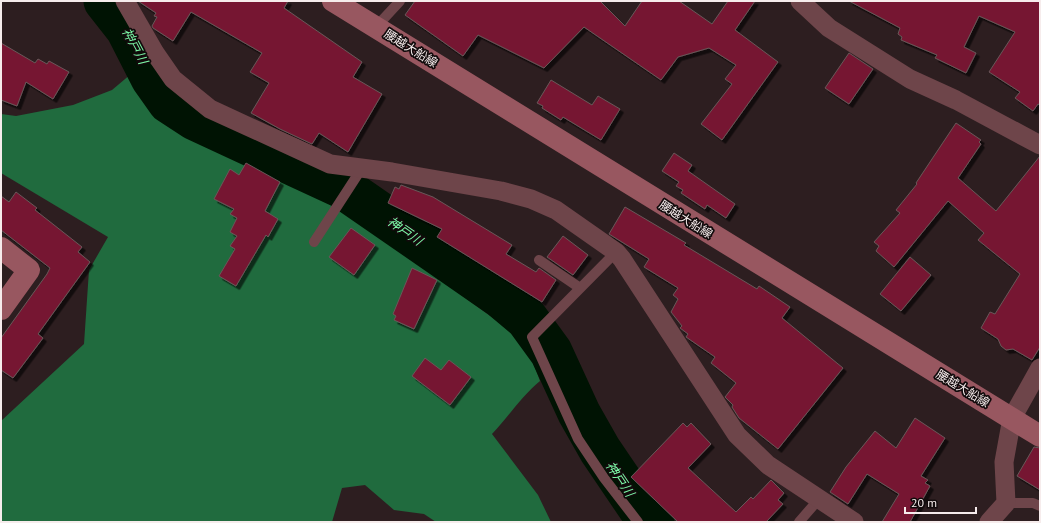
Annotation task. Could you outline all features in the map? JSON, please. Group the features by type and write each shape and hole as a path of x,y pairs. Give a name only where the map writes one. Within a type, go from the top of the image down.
{"main road":[{"name":"腰越大船線","path":"333,1 1040,436"},
{"path":"1,248 29,270 1,309"}],"street":[{"path":"124,1 155,53 173,79 210,110 358,175 501,191 531,199 556,210 616,252 652,304 737,435 768,465 854,522"},
{"path":"800,1 829,28 910,79 956,100 1040,145"},
{"path":"989,522 1006,503 1004,462 1012,418 1040,368"}],"lane":[{"path":"376,27 400,1"},
{"path":"314,242 358,175"},
{"path":"616,252 532,337 578,439 604,478 638,522"},
{"path":"539,260 580,288"},
{"path":"799,522 819,499"},
{"path":"1006,503 1033,503 1040,506"}],"green space":[{"path":"131,74 148,94 197,130 273,169 328,191 362,210 457,292 518,336 533,362 540,381 521,400 492,434 538,495 551,522 436,522 424,514 394,510 365,485 342,488 332,522 1,522 1,421 84,344 89,270 108,237 1,173 1,114 16,116 73,105 112,90"}],"building":[{"path":"138,1 288,1 284,8 362,62 353,77 382,94 348,152 319,133 312,144 251,113 269,83 250,72 262,53 191,12 173,41 153,28 152,26 157,17 154,16 156,13"},
{"path":"415,1 600,1 625,26 642,1 679,1 712,24 728,1 755,1 735,30 778,62 722,140 701,124 732,84 725,79 736,65 709,48 678,57 661,80 584,27 544,68 478,35 463,56 405,15"},
{"path":"849,1 1040,1 1040,105 1038,104 1033,111 1015,98 1020,92 989,72 1015,32 979,16 964,47 976,53 966,73 935,58 937,55 901,40 902,37 898,34 900,28"},
{"path":"1,43 35,63 38,59 47,64 49,61 69,72 53,99 26,82 17,106 1,100"},
{"path":"849,53 873,69 849,104 825,88"},
{"path":"551,80 592,105 598,96 620,109 601,140 563,117 561,120 537,103"},
{"path":"956,123 981,140 979,142 981,144 958,178 996,211 1040,156 1040,347 1032,360 1013,349 1006,350 1001,346 998,339 981,328 990,312 995,314 1020,274 978,240 984,233 948,201 894,267 876,251 879,246 874,242 900,213 896,210 917,184 916,183"},
{"path":"674,153 692,165 688,171 735,204 726,218 707,205 705,209 681,193 683,190 676,186 679,182 662,171"},
{"path":"246,163 280,182 265,211 278,219 268,237 266,235 236,286 219,276 235,249 230,246 237,236 230,232 237,218 230,214 234,209 214,199 230,169 239,175"},
{"path":"401,185 433,197 512,245 506,254 536,272 539,268 556,280 542,302 437,237 442,229 388,203 395,187 399,189"},
{"path":"16,192 37,208 35,210 82,247 78,252 90,262 38,334 43,338 13,378 1,370 1,338 50,268 1,230 1,196 9,202"},
{"path":"625,207 686,243 684,245 757,289 759,286 790,307 782,318 843,368 778,449 739,418 732,407 733,405 725,397 736,383 711,363 715,357 686,337 688,334 680,328 682,326 671,312 678,299 673,295 678,288 644,267 649,259 609,234"},
{"path":"351,228 375,245 354,275 329,257"},
{"path":"563,236 588,255 573,275 547,257"},
{"path":"910,257 931,275 901,311 880,294"},
{"path":"412,268 437,280 414,329 394,320 396,316 393,314"},
{"path":"425,358 441,370 449,360 471,377 450,405 412,376"},
{"path":"915,418 945,438 921,476 928,480 925,483 930,486 910,522 882,522 899,494 867,474 848,504 830,492 846,467 875,431 896,448"},
{"path":"683,423 687,427 691,423 711,444 688,468 736,512 751,497 753,499 771,480 784,493 778,500 783,504 766,522 678,522 631,477"},
{"path":"1034,447 1040,448 1040,490 1017,476"}],"waterway":[{"name":"神戸川","path":"105,1 127,29 152,78 169,102 195,119 342,187 501,297 527,319 551,352 579,413 600,450 640,509 653,522"}]}
